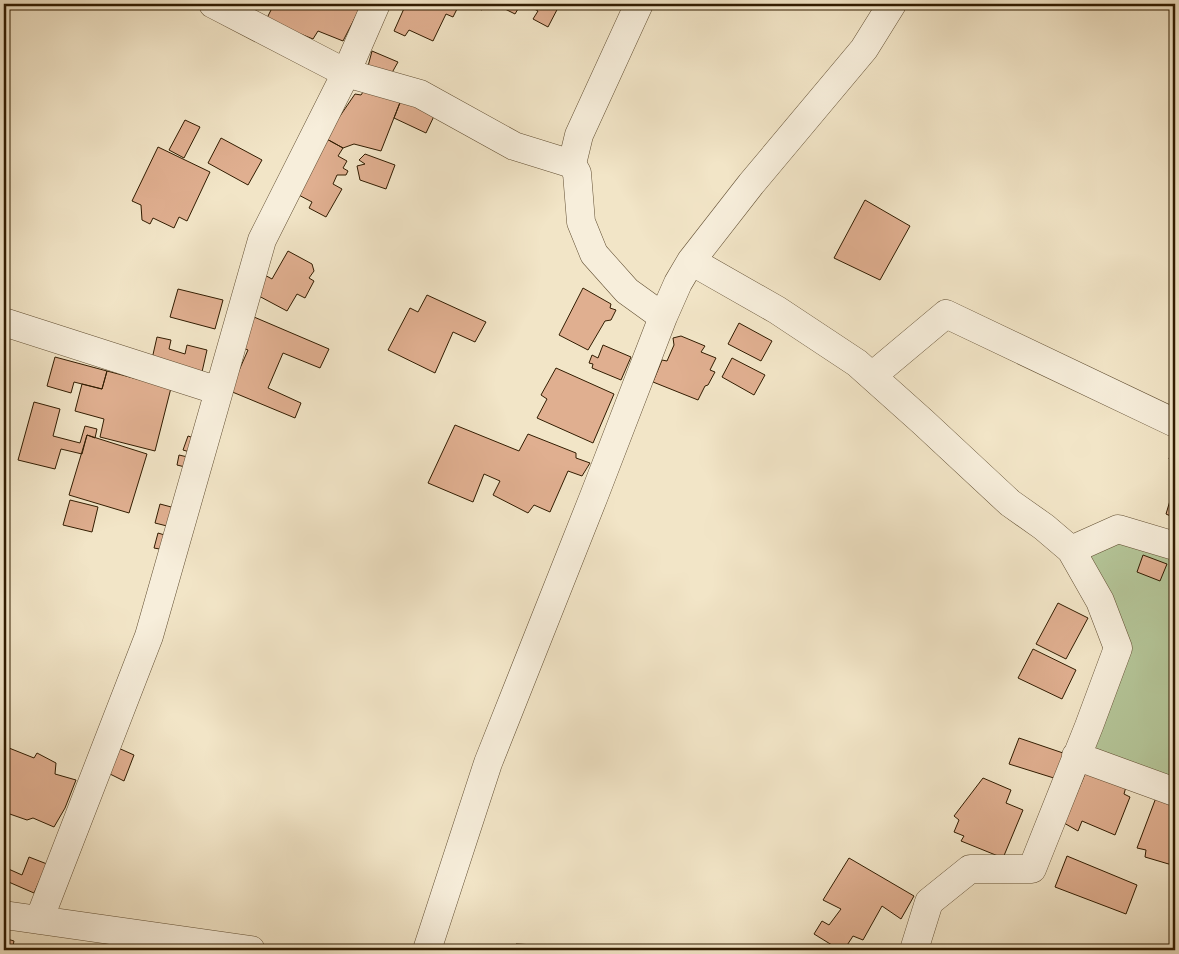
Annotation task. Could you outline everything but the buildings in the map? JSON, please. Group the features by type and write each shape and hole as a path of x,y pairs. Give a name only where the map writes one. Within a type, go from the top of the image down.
{"street":[{"path":"213,4 346,73 420,94 514,146 572,164"},
{"path":"38,920 149,636 262,240 346,73 376,4"},
{"path":"639,4 579,135 572,164 577,173 581,222 594,254 627,291 663,317"},
{"path":"427,950 488,763 678,283 691,262 752,184 864,49 892,4"},
{"path":"691,262 777,310 857,363 1010,504 1044,527 1072,550 1100,601 1118,648 1032,869 970,869 929,902 914,950"},
{"path":"872,376 946,314 1175,423"},
{"path":"4,322 219,391"},
{"path":"1072,550 1118,529 1175,546"},
{"path":"1076,756 1175,792"},
{"path":"4,915 251,950"}],"green space":[{"path":"1118,529 1175,546 1175,792 1076,756 1118,648 1071,550"}]}
